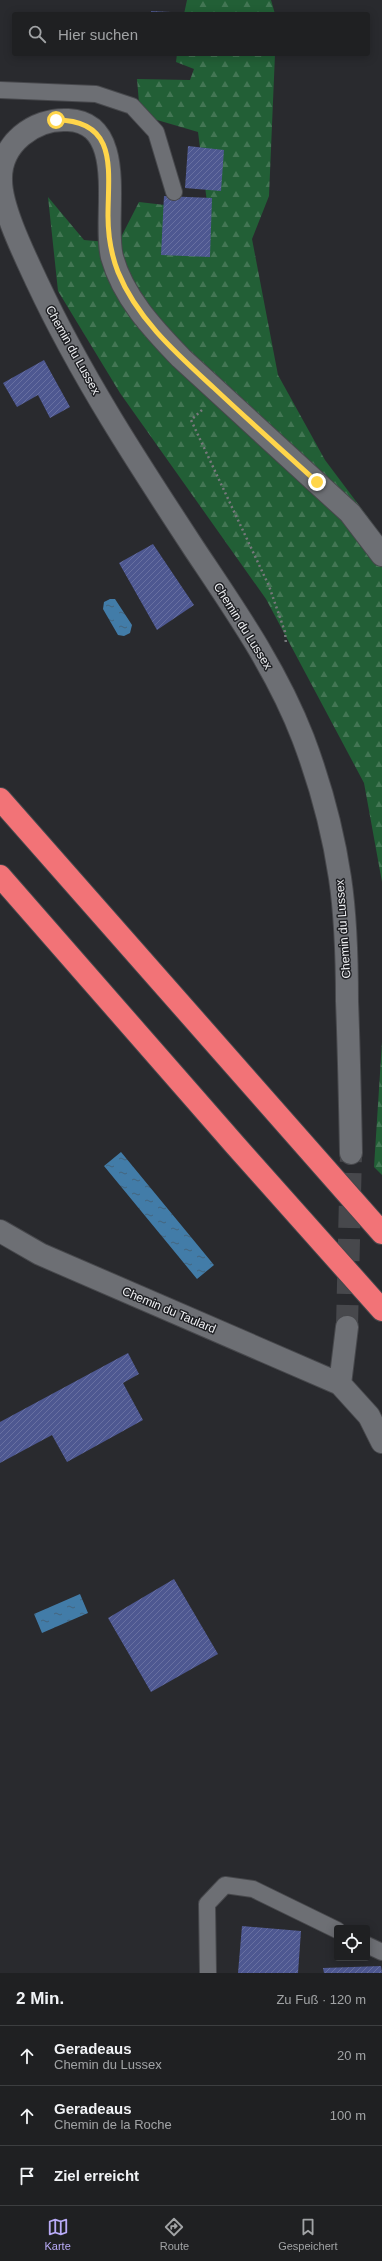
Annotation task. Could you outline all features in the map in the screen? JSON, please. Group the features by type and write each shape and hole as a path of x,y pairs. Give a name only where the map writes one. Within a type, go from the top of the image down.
{"highway":[{"path":"0,799 382,1233"},
{"path":"0,876 382,1310"}],"street":[{"name":"Chemin du Lussex","path":"351,1153 346,946 340,880 327,813 303,738 282,690 257,644 132,453 51,312 25,256 2,191 0,177 6,140 26,132 40,124 56,120 73,120 85,124 95,131 107,153 110,169 108,216 112,256 118,274 134,302 155,330 181,358 350,513 382,554"},
{"name":"Chemin du Taulard","path":"0,1232 40,1254 340,1384"},
{"path":"347,1327 340,1384 369,1416 382,1442"}],"lane":[{"path":"0,90 96,94 132,106 156,132 174,192"},
{"path":"208,1973 207,1904 225,1885 253,1889 334,1929"},
{"path":"370,1946 382,1952"}],"path":[{"path":"191,420 269,586 285,632 286,652"}],"green space":[{"path":"187,0 271,0 274,12 184,12"},
{"path":"177,56 275,56 269,196 252,239 278,375 325,460 382,536 382,882 364,783 266,599 120,393 58,291 48,197 84,240 118,243 139,202 208,210 198,132 140,115 137,79 190,80 194,69 176,62"},
{"path":"382,1042 382,1175 374,1167"}],"water":[{"path":"110,599 115,599 132,625 130,633 124,636 118,635 103,609 104,602"},
{"path":"121,1152 214,1265 197,1279 104,1166"},
{"path":"80,1594 88,1613 42,1633 34,1614"}],"building":[{"path":"188,146 224,150 221,191 185,188"},
{"path":"164,196 212,198 210,257 161,255"},
{"path":"44,360 70,407 50,418 38,395 17,407 3,383"},
{"path":"153,544 194,605 157,630 119,563"},
{"path":"128,1353 139,1374 123,1383 143,1420 67,1462 52,1435 0,1463 0,1422"},
{"path":"174,1579 218,1654 151,1692 108,1618"},
{"path":"242,1926 301,1931 298,1973 238,1973"},
{"path":"381,1966 382,1973 324,1973 323,1968"}],"tunnel":[{"path":"347,1327 351,1153"}],"route":[{"path":"56,120 73,120 85,124 95,131 102,141 107,153 110,169 108,216 112,256 118,274 134,302 155,330 181,358 317,482"}]}
